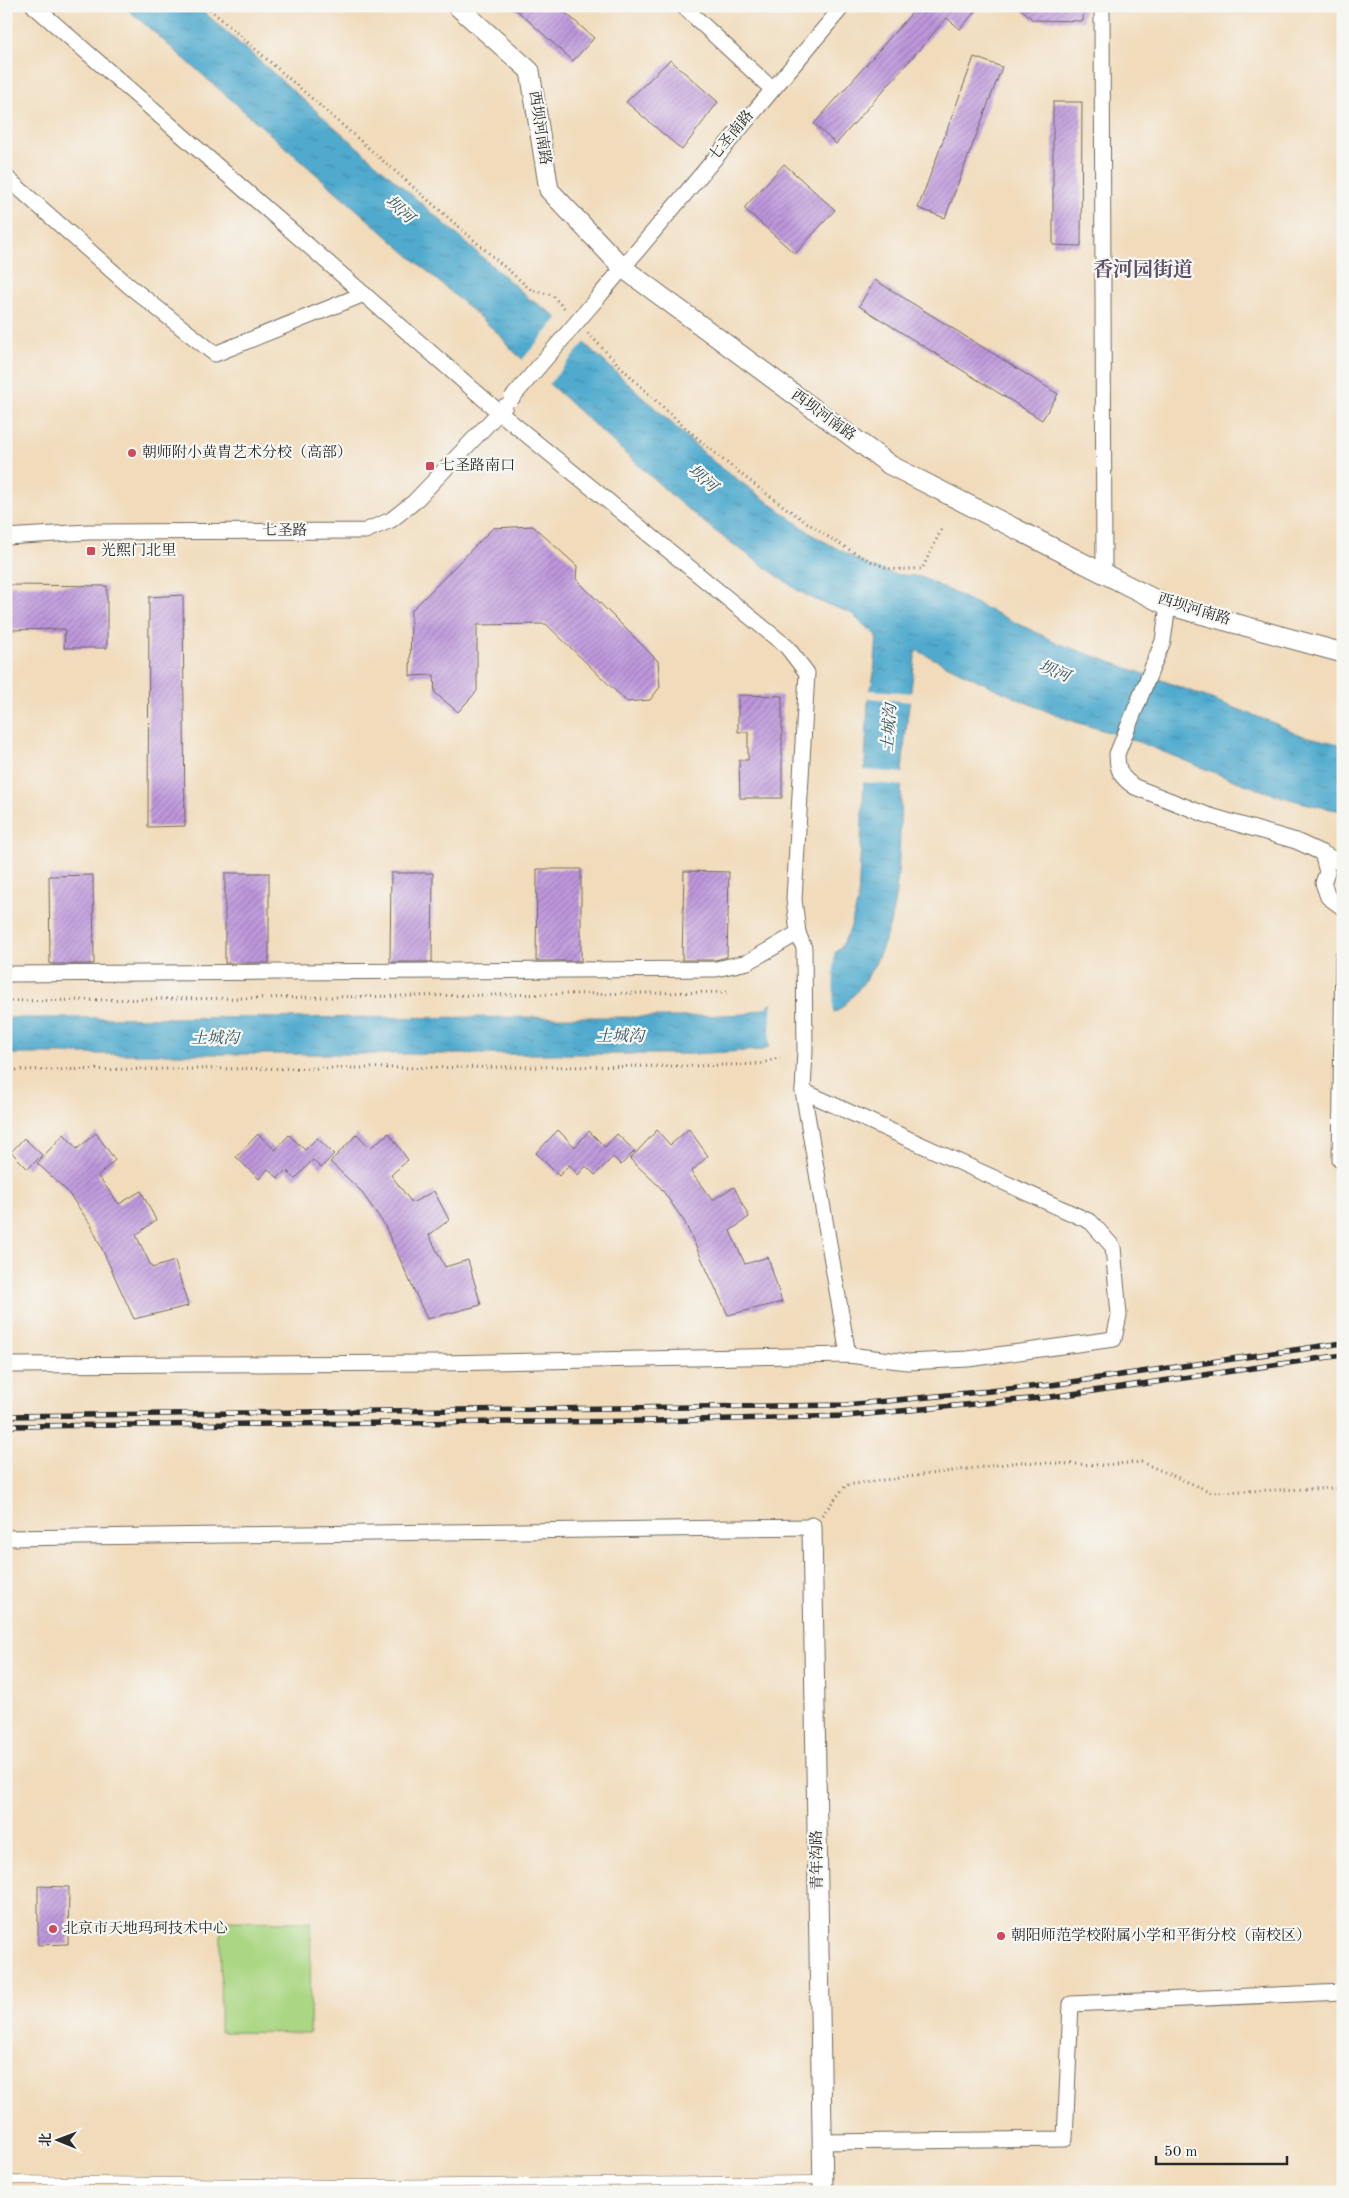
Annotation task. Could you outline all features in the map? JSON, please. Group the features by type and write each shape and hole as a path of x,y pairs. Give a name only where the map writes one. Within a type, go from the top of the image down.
{"street":[{"path":"34,6 500,413 787,647 807,673 794,899 798,933 804,948 805,1050 803,1091 848,1355"},
{"name":"西坝河南路","path":"457,6 530,71 549,190 623,268 890,465 1168,605 1343,654"},
{"path":"683,6 772,88"},
{"name":"七圣南路","path":"600,295 772,88 843,6"},
{"path":"1102,6 1104,573"},
{"path":"6,177 128,285 215,354 364,294"},
{"name":"七圣路","path":"6,537 88,532 365,531 391,520 414,502 500,413 600,295"},
{"path":"1168,605 1162,641 1117,754 1117,769 1127,782 1135,787 1207,815 1296,841 1343,864"},
{"path":"1322,853 1327,872 1322,883 1328,897 1343,908"},
{"path":"6,974 716,969 748,962 798,933"},
{"path":"1340,1160 1343,956"},
{"path":"6,1365 441,1364 848,1355 908,1362 968,1359 1114,1339 1119,1315 1113,1247 1091,1222 803,1091"},
{"path":"6,1538 812,1527"},
{"name":"青年沟路","path":"812,1527 823,2186"},
{"path":"823,2142 1065,2140 1071,2004 1343,1992"}],"lane":[{"path":"10,2180 352,2188 823,2186"}],"path":[{"path":"6,1001 730,992"},
{"path":"6,1070 692,1066 760,1064 780,1057"},
{"path":"812,1527 846,1485 1020,1462 1103,1465 1141,1462 1211,1492 1343,1488"}],"green space":[{"path":"221,1921 311,1922 310,2033 220,2032"}],"water":[{"path":"124,6 197,6 531,300 549,311 715,463 816,537 871,567 894,574 921,577 1060,644 1164,681 1274,723 1300,735 1343,745 1343,811 1266,792 1130,739 1062,717 1000,691 916,650 903,757 895,899 888,929 878,958 862,985 839,1010 763,1050 690,1054 6,1054 6,1018 677,1017 745,1014 766,1008 841,948 850,929 858,901 868,703 874,674 877,635 851,613 815,600 797,590 715,531 679,502 510,348 500,335"}],"pier":[{"path":"559,317 586,341 548,385 521,361"},
{"path":"868,690 914,693 913,702 867,698"},
{"path":"862,770 905,773 904,786 862,782"},
{"path":"834,951 833,1016 769,1050 772,1000"}],"building":[{"path":"512,6 558,6 594,38 573,61"},
{"path":"918,6 980,6 960,29 947,18 836,144 814,124"},
{"path":"1018,6 1084,6 1083,21 1033,20"},
{"path":"974,57 1002,67 945,218 918,208"},
{"path":"670,60 718,102 682,150 626,102"},
{"path":"1053,102 1082,102 1081,246 1053,245"},
{"path":"784,164 835,210 795,254 744,208"},
{"path":"875,280 1058,394 1042,420 859,306"},
{"path":"533,526 577,566 576,579 658,661 660,687 650,700 627,702 546,624 477,625 477,691 458,712 435,693 434,675 410,676 411,611 493,528"},
{"path":"6,585 107,586 107,648 64,648 65,629 6,630"},
{"path":"183,595 185,826 148,827 149,597"},
{"path":"738,695 782,696 782,798 740,798 739,760 748,760 748,732 738,732"},
{"path":"537,869 581,869 581,961 536,961"},
{"path":"684,871 729,872 727,957 715,960 682,960"},
{"path":"225,873 269,873 269,963 225,963"},
{"path":"391,873 433,873 432,962 390,962"},
{"path":"93,875 94,964 50,964 49,876"},
{"path":"689,1129 708,1156 691,1172 712,1200 734,1187 749,1217 730,1231 745,1264 768,1257 782,1302 728,1315 684,1221 660,1187 630,1159 657,1130 670,1145"},
{"path":"558,1130 575,1147 589,1131 605,1147 617,1134 635,1151 621,1165 613,1157 595,1175 586,1166 578,1175 569,1165 559,1176 536,1153"},
{"path":"96,1133 115,1160 98,1176 119,1204 141,1191 156,1220 136,1235 152,1268 175,1261 188,1306 134,1319 91,1225 67,1191 37,1163 64,1134 77,1149"},
{"path":"389,1133 408,1160 391,1175 412,1203 434,1191 449,1220 429,1235 445,1267 468,1260 481,1305 427,1319 384,1224 360,1190 330,1162 357,1134 370,1148"},
{"path":"258,1134 275,1150 289,1135 305,1150 317,1138 334,1154 321,1168 313,1160 295,1179 286,1170 278,1178 268,1169 259,1179 236,1157"},
{"path":"24,1138 42,1155 28,1169 11,1152"},
{"name":"北京市天地玛珂技术中心","path":"38,1886 69,1887 68,1944 38,1945"}],"railway":[{"path":"6,1416 846,1405 1051,1385 1343,1343"},
{"path":"6,1426 657,1421 846,1416 1051,1397 1343,1355"}],"place":[{"name":"朝师附小黄胄艺术分校（高部）","path":"132,453"},
{"name":"七圣路南口","path":"430,466"},
{"name":"光熙门北里","path":"91,551"},
{"name":"北京市天地玛珂技术中心","path":"53,1929"},
{"name":"朝阳师范学校附属小学和平街分校（南校区）","path":"1001,1936"}],"district":[{"name":"香河园街道","path":"1143,271"}],"water label":[{"name":"坝河","path":"399,210"},
{"name":"坝河","path":"702,479"},
{"name":"坝河","path":"1054,672"},
{"name":"土城沟","path":"890,728"},
{"name":"土城沟","path":"620,1037"},
{"name":"土城沟","path":"215,1039"}]}
